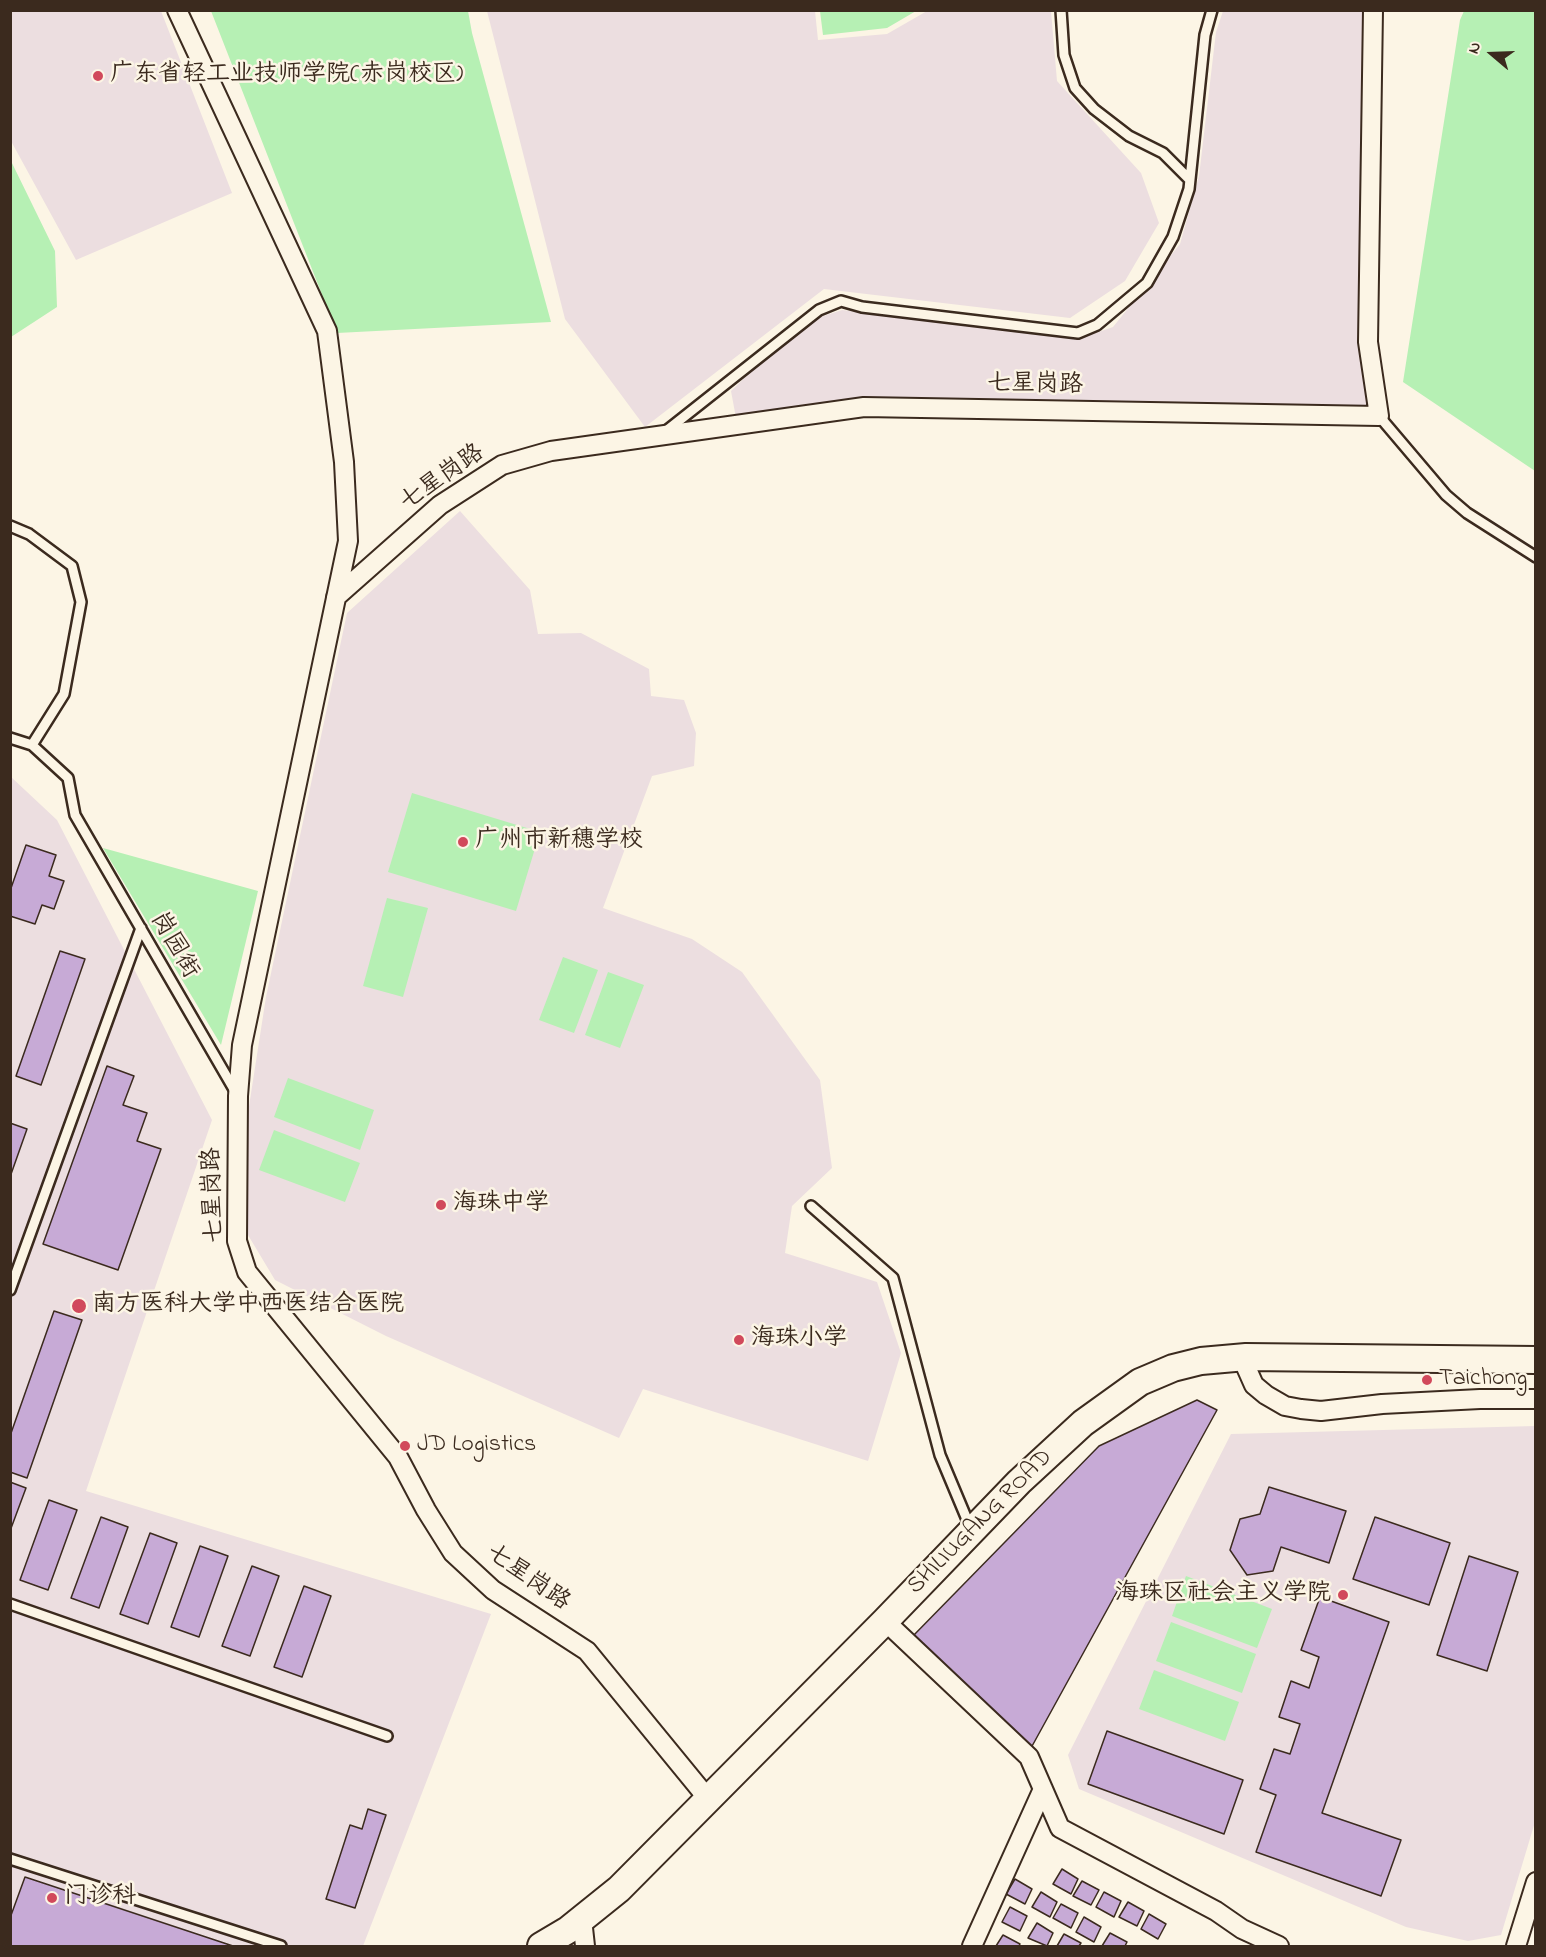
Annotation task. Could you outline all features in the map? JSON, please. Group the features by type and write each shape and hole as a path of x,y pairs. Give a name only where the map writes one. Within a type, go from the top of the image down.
{"main road":[{"name":"SHILIUGANG ROAD","path":"541,1947 568,1930 619,1889 885,1621 1019,1482 1083,1423 1140,1382 1173,1368 1201,1361 1246,1357 1536,1360"}],"street":[{"name":"七星岗路","path":"177,10 327,331 344,462 348,541 242,1045 238,1096 237,1241 247,1272 398,1457 453,1553 493,1590 587,1651 709,1800"},
{"path":"1373,10 1368,342 1379,416"},
{"name":"七星岗路","path":"336,597 440,505 502,465 550,451 864,407 1379,416"},
{"path":"1246,1357 1246,1367 1254,1385 1285,1406 1301,1409 1321,1411 1382,1404 1480,1399 1536,1399"},
{"path":"885,1621 1029,1757 1060,1827 1216,1911 1242,1929 1280,1947"},
{"path":"972,1947 1043,1789"},
{"path":"1516,1947 1536,1882"},
{"path":"582,1919 585,1947"}],"lane":[{"path":"1061,10 1064,55 1075,88 1094,109 1129,136 1163,153 1190,180"},
{"path":"660,436 819,310 841,301 862,307 1078,333 1097,325 1147,283 1173,237 1189,189 1205,35 1212,10"},
{"path":"1379,416 1446,495 1467,513 1536,557"},
{"path":"10,526 29,534 72,566 81,602 64,694 32,746 10,738"},
{"name":"岗园街","path":"32,746 68,778 75,815 238,1096"},
{"path":"10,1290 141,928"},
{"path":"811,1206 893,1278 940,1455 972,1531"},
{"path":"10,1604 387,1736"},
{"path":"10,1859 281,1947"}],"shaded area":[{"name":"广东省轻工业技师学院(赤岗校区)","path":"10,11 161,11 232,193 76,260 11,141"},
{"path":"487,11 815,11 818,40 887,34 927,11 1051,11 1057,81 1141,173 1159,223 1125,281 1070,318 824,289 645,427 565,319"},
{"path":"1223,11 1366,11 1372,411 1077,404 736,418 731,391 763,360 814,319 842,310 1081,338 1113,327 1180,244 1199,176 1216,32"},
{"path":"460,511 530,590 538,634 581,633 649,669 651,696 684,700 696,733 694,766 652,776 603,908 692,939 742,972 820,1080 832,1168 792,1206 785,1253 877,1282 901,1353 868,1461 643,1389 619,1438 386,1336 275,1280 248,1235 247,1119 266,997 347,613"},
{"name":"南方医科大学中西医结合医院","path":"10,776 57,820 212,1120 86,1491 491,1614 363,1946 11,1946"},
{"name":"海珠区社会主义学院","path":"1535,1426 1535,1822 1501,1935 1468,1941 1406,1927 1079,1789 1068,1755 1231,1434"}],"green space":[{"path":"820,10 916,11 887,28 823,35"},
{"path":"211,11 468,11 472,33 551,322 337,333"},
{"path":"1464,11 1535,11 1535,471 1403,382 1460,20"},
{"path":"10,159 55,251 57,307 11,337"},
{"path":"412,793 540,832 516,911 388,872"},
{"path":"103,848 258,891 221,1045"},
{"path":"387,898 428,908 403,997 363,986"},
{"path":"563,957 598,970 574,1033 539,1020"},
{"path":"608,972 644,985 620,1048 585,1035"},
{"path":"288,1078 374,1110 360,1150 274,1117"},
{"path":"274,1130 360,1163 345,1202 259,1170"},
{"path":"1186,1576 1272,1609 1257,1648 1172,1616"},
{"path":"1171,1622 1256,1654 1242,1693 1156,1661"},
{"path":"1154,1670 1239,1702 1225,1741 1139,1709"}],"building":[{"path":"26,845 56,855 49,876 64,881 54,909 42,905 35,924 10,916 10,891"},
{"path":"60,951 85,959 41,1085 16,1076"},
{"path":"107,1066 134,1076 123,1105 147,1113 137,1141 161,1149 118,1270 43,1244"},
{"path":"10,1123 27,1129 10,1177"},
{"path":"54,1311 82,1320 27,1478 10,1472 10,1436"},
{"path":"1197,1400 1217,1410 1031,1748 911,1638 1099,1446"},
{"path":"10,1482 26,1488 10,1531"},
{"path":"1269,1487 1346,1511 1329,1563 1281,1547 1273,1571 1247,1575 1230,1550 1240,1519 1260,1514"},
{"path":"49,1500 77,1510 48,1590 20,1580"},
{"path":"101,1517 128,1527 99,1608 71,1598"},
{"path":"1375,1517 1450,1543 1429,1605 1353,1579"},
{"path":"150,1533 177,1543 148,1624 120,1614"},
{"path":"200,1546 228,1556 199,1637 171,1627"},
{"path":"1469,1556 1518,1572 1487,1671 1437,1655"},
{"path":"252,1566 279,1576 250,1656 222,1646"},
{"path":"304,1586 331,1596 302,1677 274,1667"},
{"path":"1320,1597 1389,1622 1322,1813 1401,1840 1381,1896 1256,1852 1276,1795 1260,1789 1274,1749 1290,1754 1300,1724 1279,1717 1291,1681 1309,1688 1319,1657 1301,1650"},
{"path":"1107,1731 1243,1780 1224,1834 1088,1784"},
{"path":"368,1809 386,1815 355,1908 326,1899 350,1825 362,1829"},
{"path":"1062,1869 1078,1879 1071,1894 1053,1884"},
{"name":"门诊科","path":"25,1877 233,1946 10,1946 10,1918"},
{"path":"1015,1879 1032,1889 1025,1904 1006,1894"},
{"path":"1082,1881 1099,1890 1091,1905 1073,1896"},
{"path":"1041,1892 1057,1902 1050,1917 1032,1907"},
{"path":"1104,1892 1121,1901 1114,1917 1096,1907"},
{"path":"1128,1902 1144,1911 1137,1926 1119,1917"},
{"path":"1061,1904 1078,1913 1071,1928 1053,1918"},
{"path":"1010,1907 1027,1916 1020,1931 1002,1922"},
{"path":"1149,1914 1166,1924 1158,1939 1141,1929"},
{"path":"1084,1917 1101,1927 1094,1942 1076,1932"},
{"path":"1037,1923 1053,1933 1047,1946 1028,1938"},
{"path":"1110,1933 1127,1942 1125,1946 1102,1946"},
{"path":"1064,1934 1081,1943 1079,1946 1057,1946"},
{"path":"1003,1935 1020,1944 1019,1946 996,1946"}],"place":[{"name":"广东省轻工业技师学院(赤岗校区)","path":"98,76"},
{"name":"广州市新穗学校","path":"463,842"},
{"name":"海珠中学","path":"441,1205"},
{"name":"南方医科大学中西医结合医院","path":"79,1306"},
{"name":"海珠小学","path":"739,1340"},
{"name":"Taichong","path":"1427,1380"},
{"name":"JD Logistics","path":"405,1446"},
{"name":"海珠区社会主义学院","path":"1343,1595"},
{"name":"门诊科","path":"52,1898"}]}
